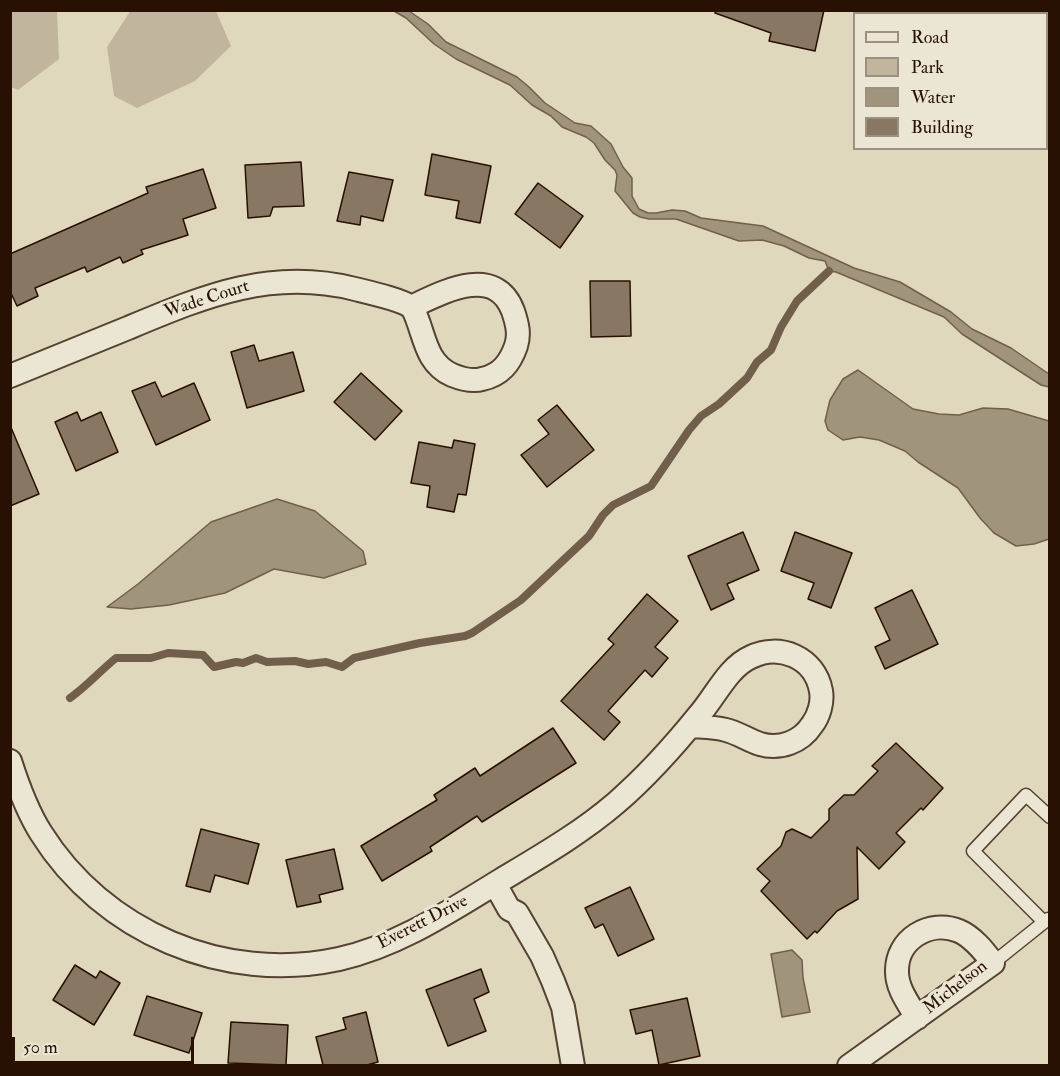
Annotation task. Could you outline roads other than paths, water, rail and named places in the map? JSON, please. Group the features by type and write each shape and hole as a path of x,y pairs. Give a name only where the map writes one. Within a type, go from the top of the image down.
{"street":[{"name":"Wade Court","path":"10,376 192,301 260,283 317,282 380,295 411,307"},
{"path":"473,285 491,287 501,294 511,307 518,325 518,341 511,360 504,368 490,377 475,381 459,378 443,371 433,360 426,347 417,316 411,307 453,288 473,285"},
{"name":"Everett Drive","path":"10,761 21,792 41,833 65,865 117,915 142,930 175,945 210,957 274,966 339,959 404,936 567,840 625,795 690,726 729,675 742,662 766,651 781,651 795,656 808,666 821,690 821,705 815,722 805,735 791,743 775,746 760,744 725,730 690,726"},
{"path":"495,884 509,909 517,913 542,956 553,981 563,1007 573,1065"},
{"name":"Michelson","path":"849,1065 917,1018 993,963 979,946 960,931 938,926 921,931 906,942 898,958 897,972 900,990 917,1018"}],"lane":[{"path":"993,963 1047,920 973,851 1026,795 1050,818"}],"water":[{"path":"394,11 409,11 428,24 446,42 517,77 545,103 575,123 591,126 611,144 623,167 632,178 632,196 639,209 648,213 685,211 701,218 763,226 854,268 900,282 951,312 972,329 1011,348 1049,374 1049,387 1041,385 962,334 944,317 829,271 825,261 809,258 784,246 762,240 739,241 676,219 649,219 633,213 615,191 617,175 615,170 594,143 562,127 510,85 456,59 434,44 406,18"},
{"path":"858,370 913,409 959,415 983,408 1008,409 1049,421 1049,539 1016,546 994,533 958,488 905,451 879,440 860,437 843,440 828,430 825,421 830,400 843,379"},
{"path":"277,499 315,511 363,551 366,564 324,578 274,569 225,593 169,605 131,609 107,607 138,584 211,522"},
{"path":"792,950 802,960 810,1012 782,1017 771,954"}],"waterway":[{"path":"70,698 116,658 151,658 168,653 203,655 214,667 236,662 243,663 256,658 267,662 295,661 308,664 326,662 342,667 354,658 472,633 521,600 589,536 613,505 651,486 689,430 701,416 719,404 747,378 757,362 771,350 781,327 797,301 829,271"}]}
